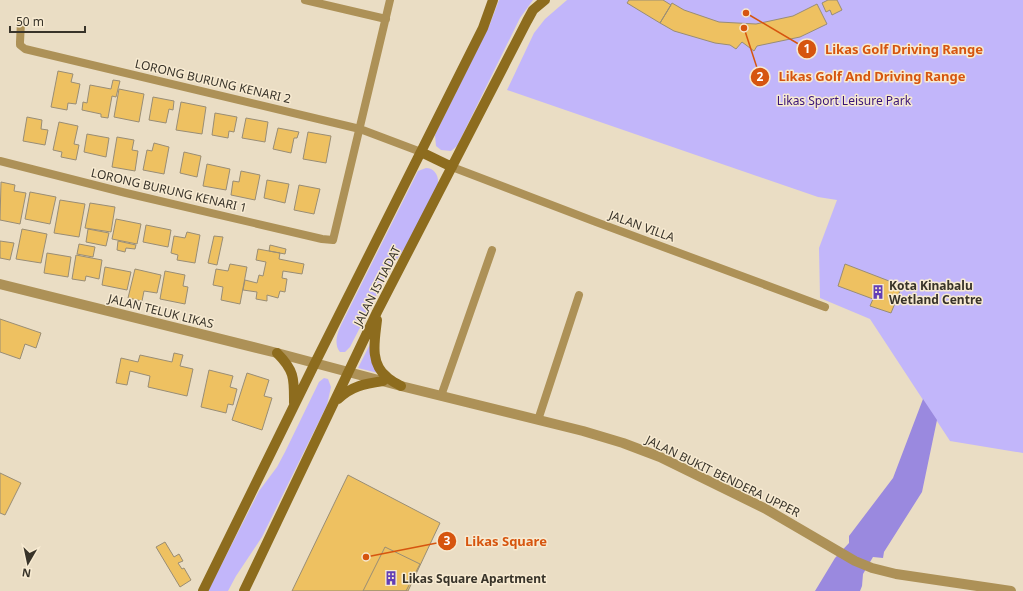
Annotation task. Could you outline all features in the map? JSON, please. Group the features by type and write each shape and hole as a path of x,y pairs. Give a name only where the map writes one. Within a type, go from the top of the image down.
{"main road":[{"name":"JALAN ISTIADAT","path":"203,591 294,405 483,28 493,0"},
{"name":"JALAN ISTIADAT","path":"244,591 377,312 527,21 533,10 545,0"},
{"path":"421,152 452,167"},
{"path":"377,312 374,349 377,363 386,377 401,386"},
{"path":"277,354 288,364 292,373 294,380 294,405"},
{"path":"335,402 347,391 364,384 383,381"}],"street":[{"path":"306,0 386,19"},
{"path":"360,129 390,0"},
{"name":"LORONG BURUNG KENARI 2","path":"21,22 20,45 25,49 360,129 421,152"},
{"name":"LORONG BURUNG KENARI 1","path":"0,161 133,194 315,237 334,240 360,129"},
{"name":"JALAN VILLA","path":"452,167 603,225 825,307"},
{"path":"441,396 492,250"},
{"name":"JALAN TELUK LIKAS","path":"0,284 349,373"},
{"path":"538,420 579,295"},
{"name":"JALAN BUKIT BENDERA UPPER","path":"349,373 538,420 623,443 660,457 764,508 837,550 872,568 959,587 1011,591"}],"green space":[{"path":"499,0 533,0 520,18 457,146 451,151 441,150 436,146 435,135 490,24"},
{"name":"Likas Sport Leisure Park","path":"567,0 1023,0 1023,453 950,441 870,319 820,298 819,248 837,200 818,197 507,90 534,33 545,19"},
{"path":"426,168 434,171 438,178 438,184 411,239 390,269 350,347 345,352 340,352 337,341 340,326 418,171"},
{"path":"372,340 382,374 358,368"},
{"path":"324,378 328,379 331,387 327,405 262,537 236,576 228,591 208,591 259,491 277,467 319,382"}],"shaded area":[{"path":"923,399 937,420 922,492 884,552 883,558 873,557 863,574 860,591 815,591 835,558 849,543 849,536 893,478"}],"building":[{"path":"629,0 663,0 671,5 660,23 627,3"},
{"path":"828,0 837,0 842,10 832,15 830,10 826,12 822,3"},
{"path":"672,3 684,10 719,22 756,24 793,16 817,4 827,24 800,37 757,46 754,51 742,42 736,49 730,45 715,43 674,31 660,23"},
{"path":"58,71 73,74 71,82 80,84 76,104 68,103 67,110 51,107"},
{"path":"113,80 120,81 116,97 112,96 108,118 101,117 101,114 82,110 83,102 87,103 90,85 111,89"},
{"path":"119,89 144,94 139,122 114,117"},
{"path":"153,97 174,101 173,110 169,109 166,123 149,120"},
{"path":"181,102 206,107 202,134 176,130"},
{"path":"215,113 237,117 234,132 229,131 228,138 212,135"},
{"path":"27,117 42,120 41,129 48,130 45,145 23,141"},
{"path":"246,118 268,122 265,142 242,138"},
{"path":"59,122 78,126 74,144 79,145 76,160 61,157 62,152 53,150"},
{"path":"278,128 299,132 297,138 294,138 291,153 273,149"},
{"path":"308,132 331,136 326,163 303,159"},
{"path":"87,134 109,138 106,157 84,152"},
{"path":"117,137 134,140 132,150 138,151 135,171 112,167"},
{"path":"154,143 169,147 164,174 143,170 147,150 152,151"},
{"path":"184,152 201,156 197,177 180,173"},
{"path":"207,164 230,169 226,190 203,186"},
{"path":"241,171 260,175 255,200 231,195 233,181 239,182"},
{"path":"267,180 289,184 285,203 264,198"},
{"path":"1,182 15,185 14,191 26,193 20,224 0,220"},
{"path":"299,185 320,189 314,214 294,210"},
{"path":"30,192 56,197 50,224 25,219"},
{"path":"60,200 85,204 79,237 54,233"},
{"path":"90,203 115,207 111,232 85,228"},
{"path":"116,219 141,224 137,244 112,239"},
{"path":"146,225 171,230 168,247 143,242"},
{"path":"22,229 47,234 41,263 16,259"},
{"path":"88,229 109,233 106,246 86,242"},
{"path":"187,232 200,235 195,263 177,260 178,255 171,253 174,236 185,238"},
{"path":"214,236 223,237 217,265 208,263"},
{"path":"0,241 14,243 10,260 0,258"},
{"path":"118,241 136,245 135,249 126,248 125,252 117,250"},
{"path":"79,244 95,247 93,257 77,254"},
{"path":"270,245 286,249 285,254 269,251"},
{"path":"258,249 280,253 279,259 304,264 302,274 283,271 282,278 287,279 285,292 280,291 278,298 267,295 267,301 256,299 257,292 243,290 245,280 257,283 259,275 263,276 266,262 256,260"},
{"path":"47,253 71,257 68,277 44,273"},
{"path":"76,255 102,260 99,279 86,276 85,281 72,279"},
{"path":"230,264 247,267 240,304 221,300 223,287 213,285 216,269 228,271"},
{"name":"Kota Kinabalu Wetland Centre","path":"845,264 902,286 891,313 870,306 873,299 838,286"},
{"path":"105,267 131,272 127,290 102,285"},
{"path":"135,269 161,275 157,293 144,291 142,301 128,298"},
{"path":"165,271 185,275 183,286 188,287 185,304 160,299"},
{"path":"0,319 41,333 36,348 25,344 20,359 0,352"},
{"path":"174,353 183,355 180,366 193,369 187,396 148,387 150,376 130,371 127,385 116,383 121,358 138,362 140,355 172,362"},
{"path":"209,370 233,376 230,387 237,389 233,405 228,404 226,413 201,407"},
{"path":"247,373 269,380 264,396 272,398 262,430 232,420"},
{"path":"0,473 21,483 5,515 0,513"},
{"path":"348,475 440,523 408,591 292,591"},
{"path":"165,542 174,557 179,554 183,561 178,563 182,569 184,568 191,580 180,587 156,547"},
{"name":"Likas Square Apartment","path":"385,547 420,564 406,591 363,591"}],"place":[{"name":"Likas Golf Driving Range","path":"746,13"},
{"name":"Likas Golf And Driving Range","path":"744,28"},
{"name":"Kota Kinabalu Wetland Centre","path":"878,292"},
{"name":"Likas Square","path":"366,557"},
{"name":"Likas Square Apartment","path":"391,578"}]}
